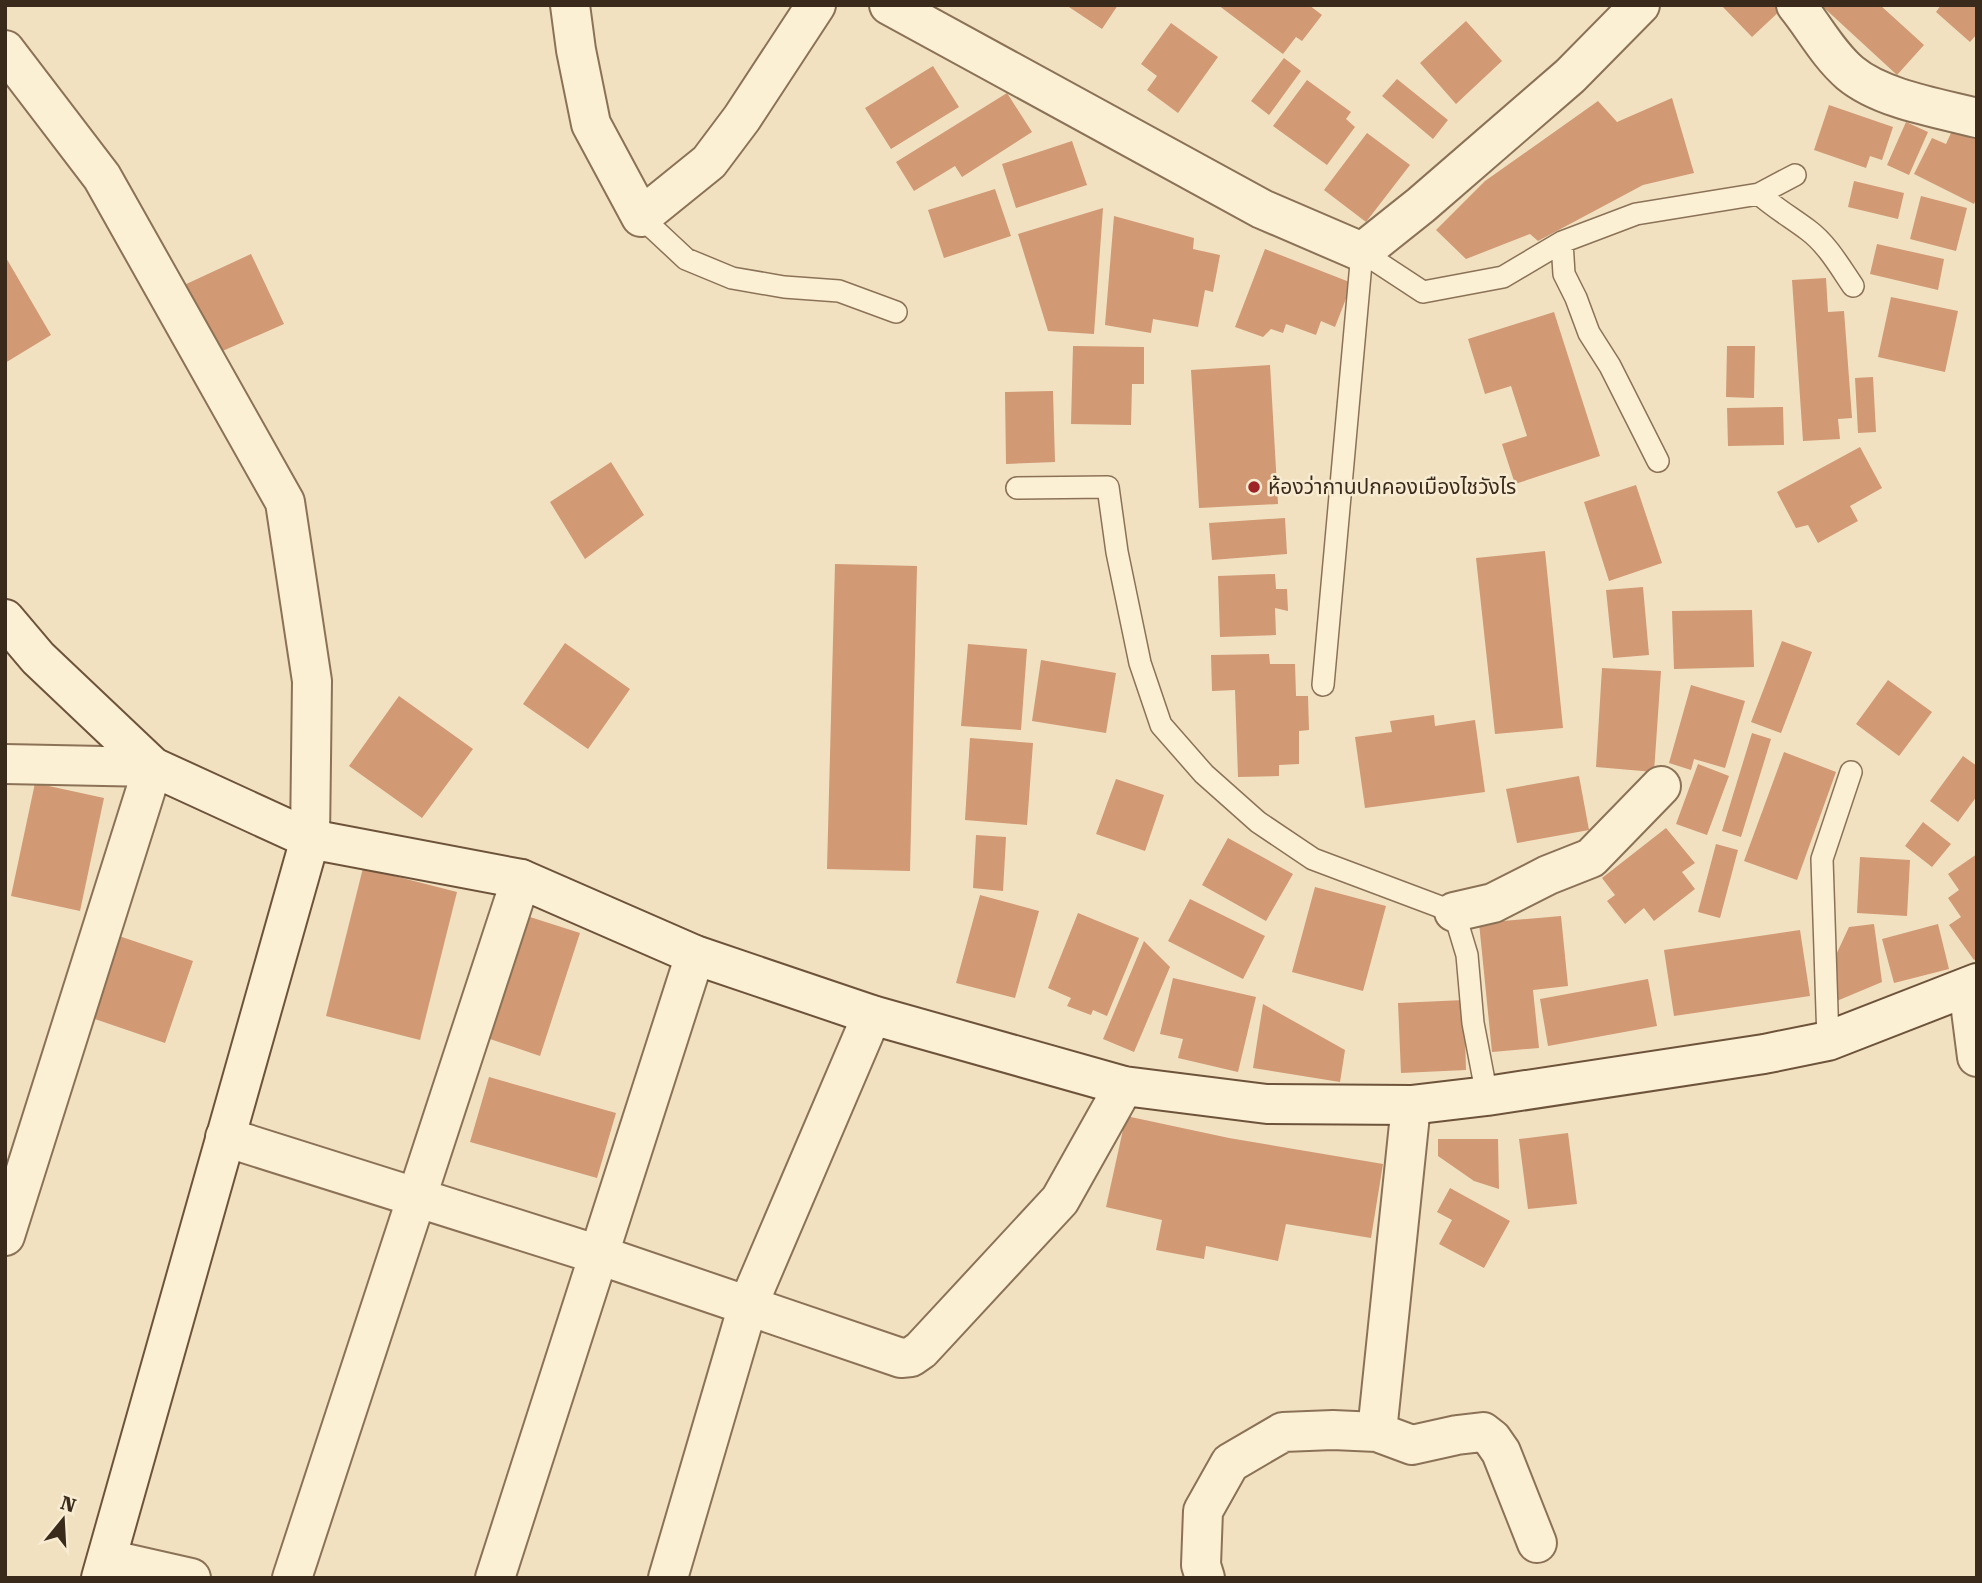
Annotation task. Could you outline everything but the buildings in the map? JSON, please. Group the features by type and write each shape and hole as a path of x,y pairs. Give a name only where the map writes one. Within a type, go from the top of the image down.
{"street":[{"path":"570,5 591,124 641,217 709,162 749,108 816,5"},
{"path":"889,5 1262,209 1363,252 1570,76 1640,5"},
{"path":"1796,5 1825,46 1851,74 1882,91 1977,118"},
{"path":"5,50 102,177 285,502 312,681 310,839 104,1568 191,1578"},
{"path":"5,619 38,658 153,767 310,839 521,879 695,955 872,1015 1124,1086 1267,1104 1411,1105 1487,1096 1764,1054 1828,1041 1973,985 1977,1058"},
{"path":"5,764 153,767"},
{"path":"5,1236 153,767"},
{"path":"1454,912 1493,903 1548,875 1591,858 1661,786"},
{"path":"292,1578 521,879"},
{"path":"495,1578 695,955"},
{"path":"668,1578 748,1305 872,1015"},
{"path":"225,1138 599,1255 901,1358 911,1357 921,1350 1060,1200 1124,1086"},
{"path":"1377,1432 1411,1105"},
{"path":"1205,1578 1201,1565 1203,1511 1230,1463 1283,1432 1377,1432 1412,1445 1457,1434 1483,1432 1501,1451 1537,1543"}],"lane":[{"path":"1323,685 1363,252 1423,292 1503,277 1562,242 1636,214 1759,194 1795,175"},
{"path":"1759,194 1780,212 1810,231 1831,254 1853,286"},
{"path":"641,217 686,259 732,278 784,288 839,291 896,312"},
{"path":"1562,242 1564,275 1589,333 1610,366 1658,461"},
{"path":"1017,488 1108,487 1117,552 1140,663 1161,725 1204,774 1258,822 1313,859 1454,912 1467,955 1473,1023 1487,1096"},
{"path":"1828,1041 1822,859 1851,772"}],"place":[{"name":"ห้องว่ากานปกคองเมืองไชวังไร","path":"1254,487"}]}
